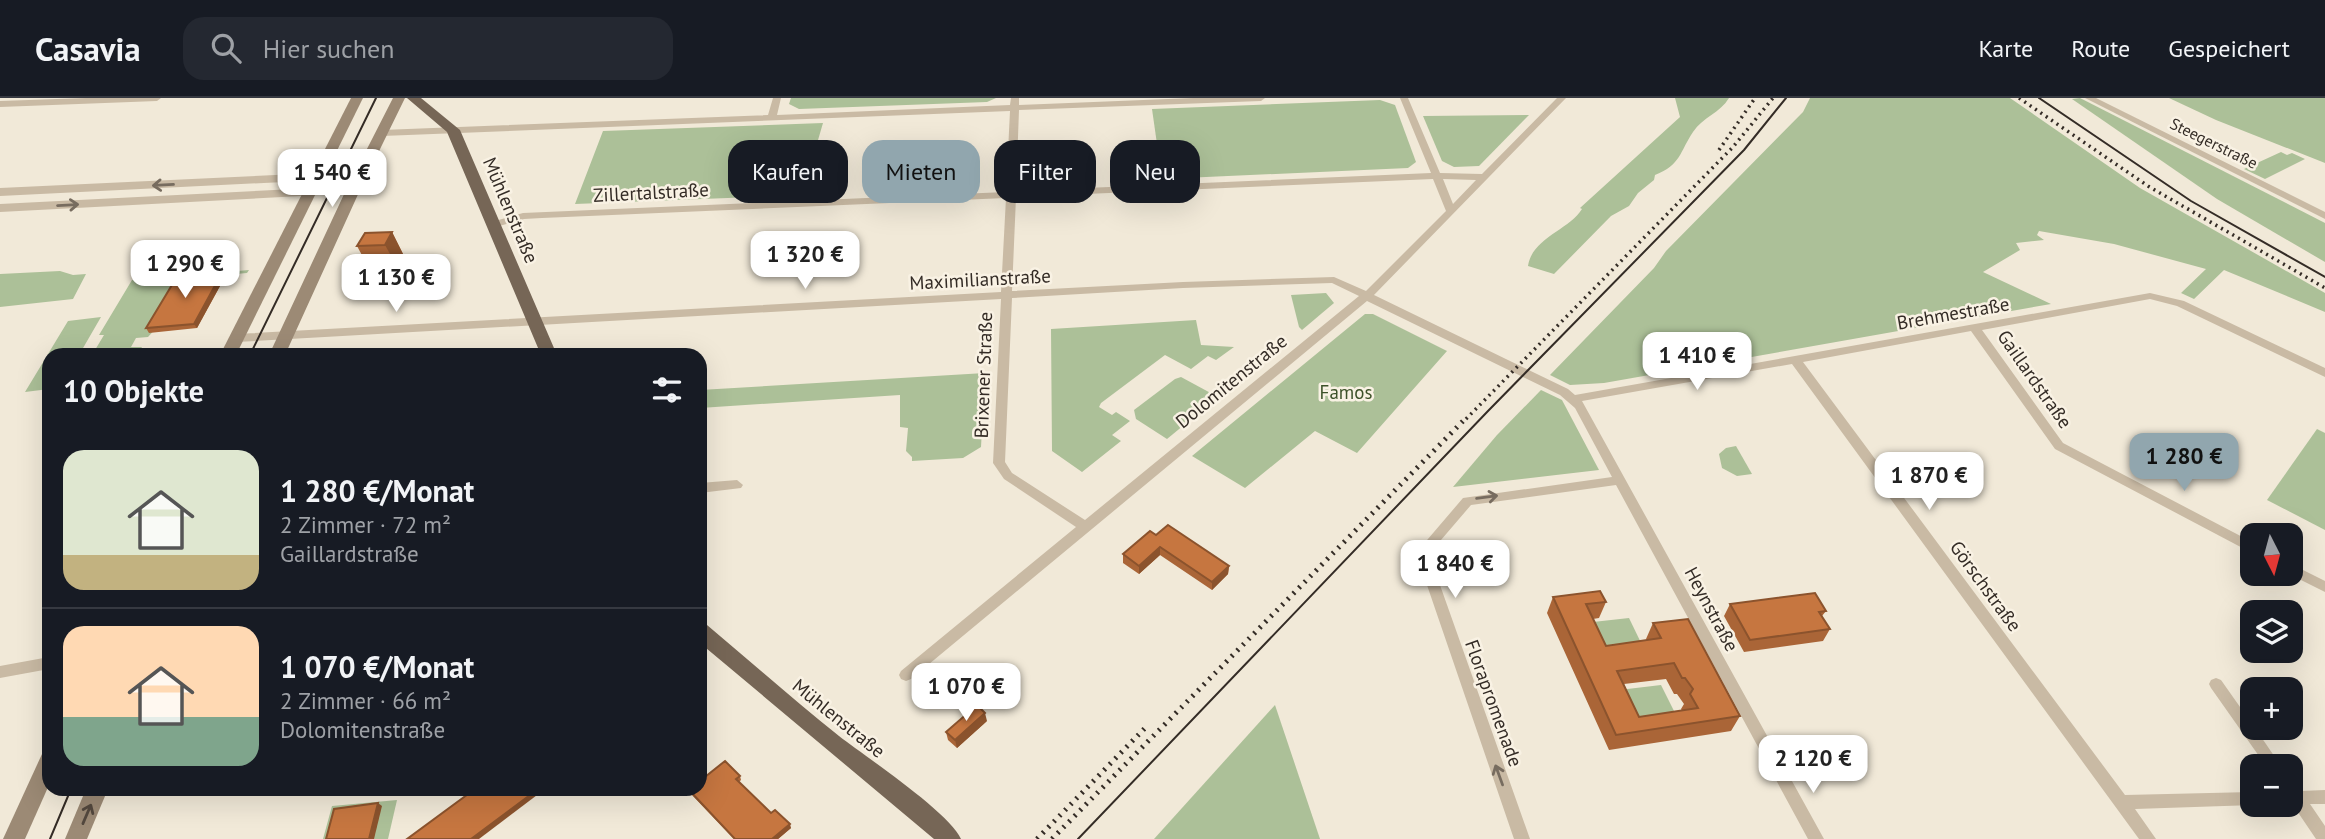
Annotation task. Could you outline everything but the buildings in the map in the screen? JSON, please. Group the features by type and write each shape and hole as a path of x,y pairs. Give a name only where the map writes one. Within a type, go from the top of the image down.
{"main road":[{"path":"231,348 357,98"},
{"path":"280,348 399,98"},
{"name":"Mühlenstraße","path":"413,98 453,130 546,348"},
{"name":"Mühlenstraße","path":"707,637 838,747 920,811 950,839"},
{"path":"13,839 42,776"},
{"path":"76,839 94,796"}],"street":[{"path":"0,104 157,98"},
{"path":"772,117 777,98"},
{"path":"382,133 772,117 1015,103 1261,98"},
{"path":"1404,98 1451,211"},
{"name":"Dolomitenstraße","path":"906,675 1368,295 1562,98"},
{"name":"Steegerstraße","path":"2089,98 2325,216"},
{"name":"Brixener Straße","path":"1013,140 1015,103"},
{"path":"0,192 360,175"},
{"name":"Zillertalstraße","path":"1096,190 1435,176 1484,177"},
{"path":"93,204 107,187"},
{"path":"0,208 353,190"},
{"name":"Zillertalstraße","path":"492,225 523,216 994,195"},
{"name":"Brixener Straße","path":"1011,203 999,463 1008,476 1084,526"},
{"name":"Maximilianstraße","path":"236,338 1321,278 1334,280 1368,295 1564,392 1573,399"},
{"name":"Brehmestraße","path":"1573,399 1974,327 2159,297 2180,303 2325,373"},
{"name":"Gaillardstraße","path":"1974,327 2059,446 2240,542"},
{"name":"Görschstraße","path":"1795,359 2148,839"},
{"name":"Heynstraße","path":"1573,399 1816,839"},
{"name":"Florapromenade","path":"1522,839 1422,553 1467,501 1620,480"},
{"path":"707,487 737,485"},
{"path":"2303,575 2325,587"},
{"path":"0,672 42,664"},
{"path":"2216,684 2266,754"},
{"path":"2303,796 2325,797"},
{"path":"2121,802 2240,799"},
{"path":"2303,809 2325,839"}],"green space":[{"path":"791,98 996,98 987,102 799,109 789,104"},
{"path":"1675,98 1729,98 1697,127 1675,162 1655,175 1654,180 1638,193 1629,206 1611,216 1554,274 1528,266 1531,256 1543,241 1569,223 1582,209 1580,208 1680,117"},
{"path":"1810,98 2010,98 2140,188 2325,293 2325,312 2224,270 2194,299 2181,293 2206,269 2114,244 2039,231 2037,235 2044,240 2016,243 2020,250 1983,272 2051,304 1604,383 1570,385 1550,375 1654,268 1666,251 1803,112"},
{"path":"2080,98 2325,223 2325,262 2217,199 2072,99"},
{"path":"2169,98 2325,98 2325,163 2216,120"},
{"path":"1380,100 1395,105 1416,162 1408,168 1200,177 1200,140 1156,140 1152,109"},
{"path":"1529,115 1479,166 1454,167 1442,161 1423,116"},
{"path":"823,123 818,140 728,140 728,198 575,204 603,131"},
{"path":"2281,152 2287,155 2292,153 2305,159 2265,179 2244,169"},
{"path":"249,270 247,273 203,277 148,337 136,338 131,347 141,348 96,348 104,335 99,335 132,280"},
{"path":"60,271 73,275 86,274 73,299 0,307 0,274"},
{"path":"1326,293 1334,303 1302,330 1291,295"},
{"name":"Famos","path":"1365,314 1373,314 1447,351 1357,453 1315,431 1245,488 1192,456"},
{"path":"101,317 83,348 52,348 68,321"},
{"path":"1196,320 1201,345 1234,347 1216,360 1208,356 1191,369 1165,355 1101,403 1099,407 1112,415 1116,412 1130,421 1112,435 1121,441 1082,472 1052,451 1051,329"},
{"path":"42,364 42,390 25,392"},
{"path":"985,373 981,447 963,458 912,461 906,451 908,428 900,427 900,395 707,408 707,390"},
{"path":"1181,377 1218,397 1167,439 1136,419 1134,410"},
{"path":"1541,390 1562,400 1599,470 1453,487 1497,435"},
{"path":"2317,429 2325,433 2325,530 2267,500"},
{"path":"1736,446 1752,474 1737,476 1722,468 1719,454 1726,448"},
{"path":"1629,618 1644,649 1599,655 1584,623"},
{"path":"1661,685 1677,717 1634,723 1619,690"},
{"path":"1275,705 1320,839 1154,839"},
{"path":"397,800 388,839 323,839 332,806"}],"tram line":[{"path":"253,348 376,98"},
{"path":"1078,839 1488,411 1744,150 1786,98"},
{"path":"2039,98 2191,201 2325,277"},
{"path":"50,839 68,796"}],"railway":[{"path":"1719,150 1755,98"},
{"path":"1466,419 1733,147 1773,98"},
{"path":"2019,98 2148,186 2325,288"},
{"path":"1052,839 1467,417"},
{"path":"1037,839 1147,726"}]}
